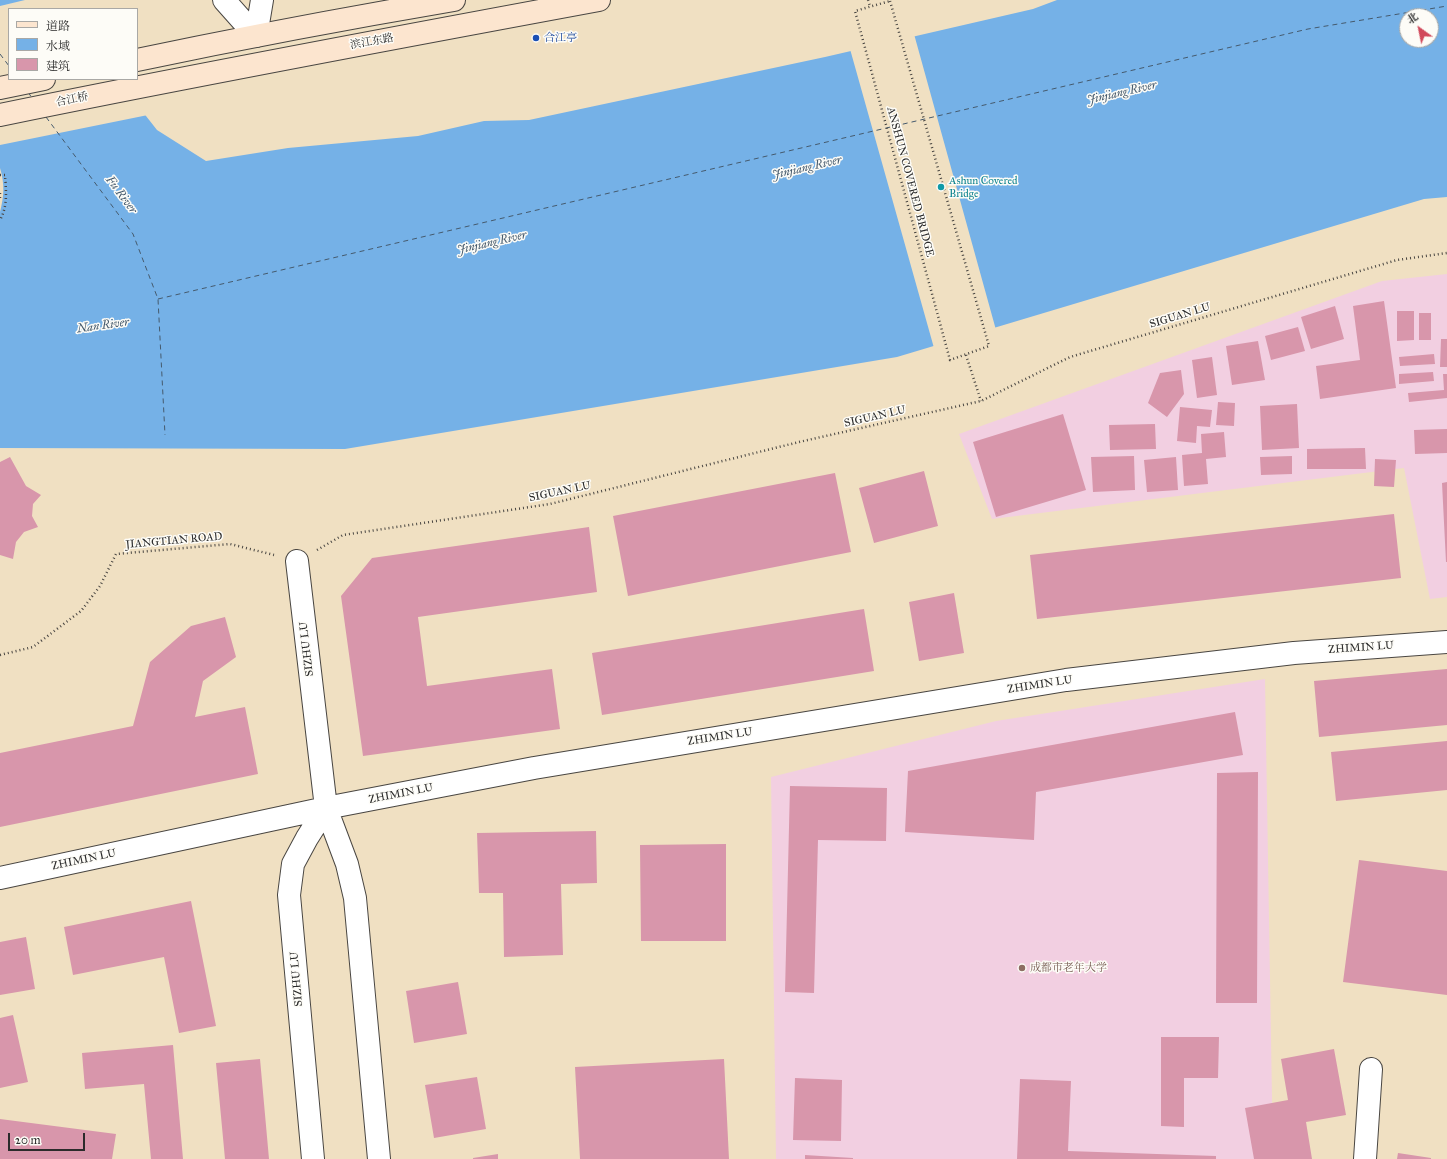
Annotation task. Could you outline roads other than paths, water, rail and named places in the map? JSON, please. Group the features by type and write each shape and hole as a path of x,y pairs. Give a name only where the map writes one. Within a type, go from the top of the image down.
{"main road":[{"path":"138,60 368,14 454,0"},
{"name":"滨江东路","path":"145,85 599,0"},
{"path":"0,88 39,80"},
{"name":"合江桥","path":"0,115 145,85"}],"street":[{"path":"224,0 256,36"},
{"path":"256,36 262,0"},
{"name":"SIZHU LU","path":"297,561 326,808 347,864 355,898 379,1159"},
{"name":"ZHIMIN LU","path":"0,878 326,808 534,768 1066,680 1294,653 1447,642"},
{"name":"SIZHU LU","path":"314,1159 289,895 293,864 326,808"},
{"path":"1365,1159 1371,1068"}],"water":[{"path":"0,0 55,0 8,8 8,80 118,80 157,130 206,161 288,148 418,136 484,121 529,120 825,57 1033,9 1057,0 1447,0 1447,197 1424,199 897,357 345,449 0,448 0,212 3,180 0,168"}],"place":[{"name":"合江亭","path":"536,38"},
{"name":"Ashun Covered Bridge","path":"941,187"},
{"name":"成都市老年大学","path":"1022,968"}],"water label":[{"name":"Jinjiang River","path":"1122,93"},
{"name":"Jinjiang River","path":"807,168"},
{"name":"Fu River","path":"121,195"},
{"name":"Jinjiang River","path":"492,243"},
{"name":"Nan River","path":"103,326"}]}
